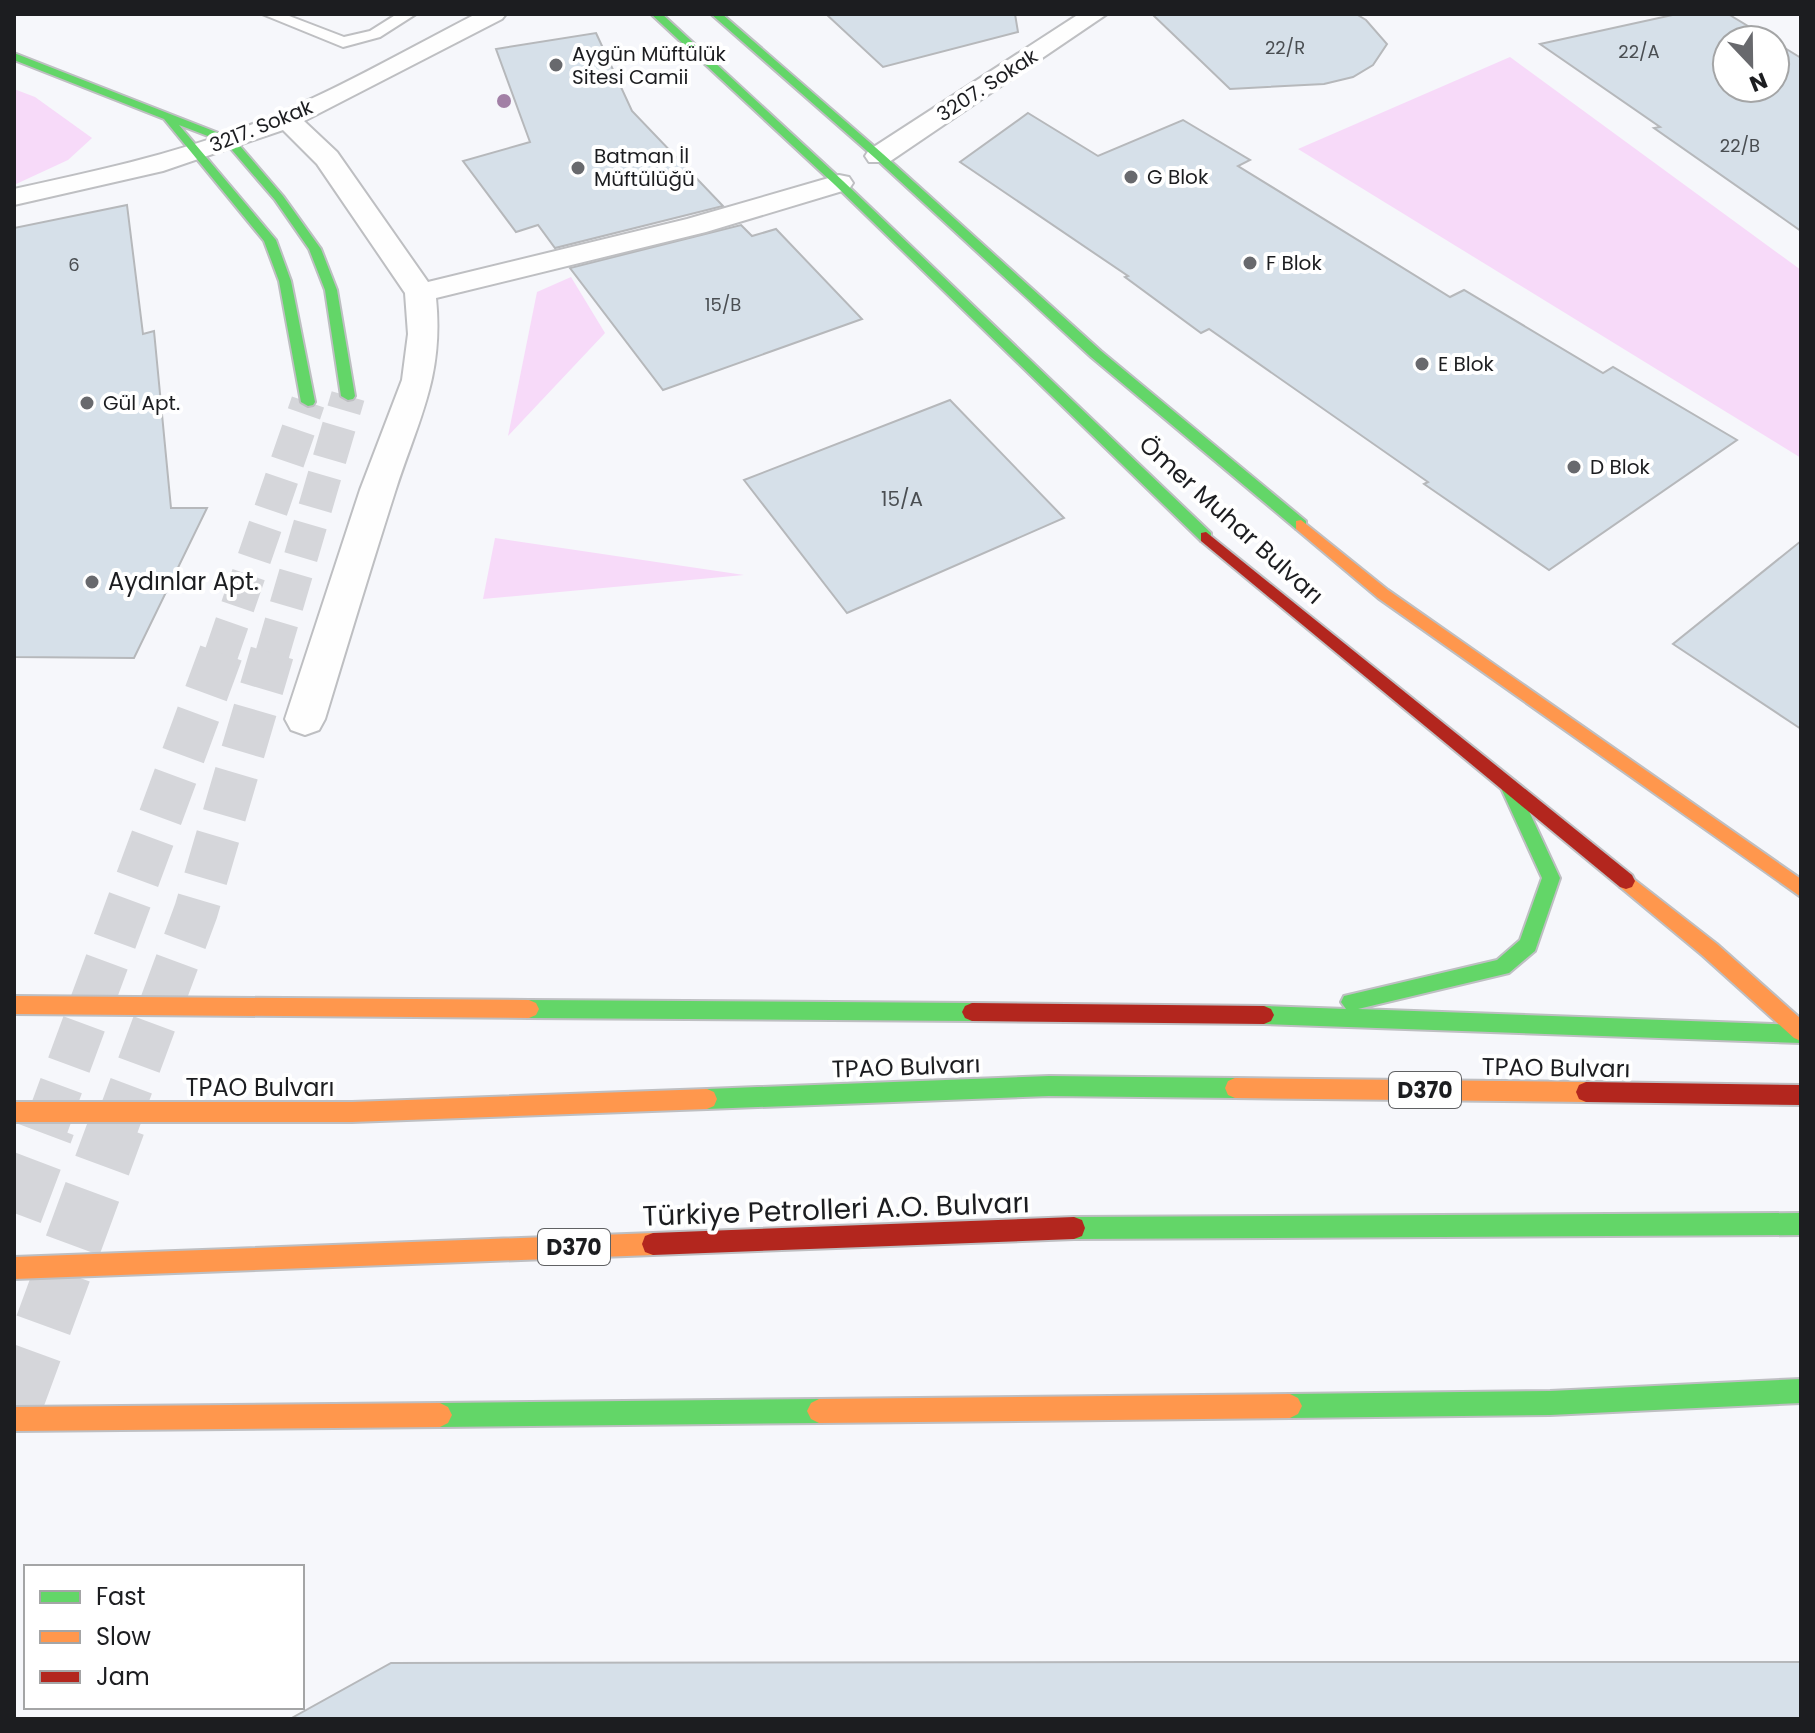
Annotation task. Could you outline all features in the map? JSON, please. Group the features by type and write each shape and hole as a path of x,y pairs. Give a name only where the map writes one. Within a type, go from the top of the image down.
{"main road":[{"name":"Ömer Muhar Bulvarı","path":"656,14 839,183 1212,543 1710,950 1801,1033"},
{"name":"Ömer Muhar Bulvarı","path":"716,14 879,156 1096,354 1383,594 1801,889"},
{"path":"14,56 230,141 279,198 315,249 331,290 348,396"},
{"path":"167,118 270,240 285,281 308,402"},
{"path":"1294,1015 1502,967 1528,945 1551,878 1509,786"},
{"name":"TPAO Bulvarı","path":"14,1005 1294,1015 1801,1033"},
{"name":"TPAO Bulvarı","path":"14,1112 352,1112 1049,1086 1801,1095"},
{"name":"Türkiye Petrolleri A.O. Bulvarı","path":"14,1268 1133,1226 1801,1224"},
{"path":"14,1419 1550,1403 1801,1391"}],"street":[{"name":"3217. Sokak","path":"14,197 98,179 230,141 287,119 494,14"},
{"name":"3207. Sokak","path":"879,156 1095,14"},
{"path":"287,119 327,158 420,293 424,334 418,380 378,490 305,719"},
{"path":"420,293 696,226 839,183"}],"lane":[{"path":"270,14 343,42 375,34 408,14"}],"shaded area":[{"path":"1510,57 1801,270 1801,458 1298,149"},
{"path":"14,89 35,97 92,138 68,160 14,185"},
{"path":"571,277 605,333 508,436 537,292"},
{"path":"495,538 744,575 483,599"}],"building":[{"path":"826,14 1015,14 1018,32 883,67"},
{"path":"1152,14 1356,14 1366,20 1387,44 1373,65 1353,77 1324,84 1230,89"},
{"path":"1677,14 1728,14 1745,24 1711,24 1711,104 1791,104 1791,52 1801,58 1801,231 1654,128 1660,127 1540,44"},
{"path":"596,33 632,111 723,206 555,248 538,225 516,232 463,161 530,142 496,49"},
{"path":"1028,113 1098,156 1183,120 1250,160 1238,166 1450,297 1464,290 1603,373 1613,367 1737,440 1549,570 1209,329 1201,333 1125,277 1128,276 960,162"},
{"path":"127,205 143,334 154,331 171,508 207,508 134,658 14,657 14,228"},
{"path":"741,225 752,236 776,229 862,319 663,390 570,268"},
{"path":"950,400 1064,518 847,613 744,480"},
{"path":"1801,541 1801,729 1673,644"},
{"path":"1801,1662 1801,1719 290,1719 391,1663"}],"tunnel":[{"path":"272,655 348,396"},
{"path":"221,655 308,402"},
{"path":"46,1127 221,653"},
{"path":"116,1127 196,911 272,653"},
{"path":"14,1213 47,1125"},
{"path":"14,1405 117,1125"}],"traffic: fast":[{"path":"656,14 839,183 1206,537"},
{"path":"716,14 879,156 1096,354 1301,525"},
{"path":"14,56 230,141 279,198 315,249 331,290 348,396"},
{"path":"169,120 270,240 285,281 308,402"},
{"path":"1351,1002 1502,967 1528,945 1551,878 1509,786"},
{"path":"529,1009 972,1012"},
{"path":"1264,1015 1801,1034"},
{"path":"707,1099 1049,1086 1235,1088"},
{"path":"1074,1228 1801,1224"},
{"path":"1290,1406 1550,1403 1801,1391"},
{"path":"440,1415 819,1411"}],"traffic: slow":[{"path":"1301,525 1383,594 1801,889"},
{"path":"1626,881 1710,950 1801,1032"},
{"path":"14,1005 529,1009"},
{"path":"1235,1088 1586,1092"},
{"path":"14,1112 352,1112 707,1099"},
{"path":"14,1268 653,1244"},
{"path":"819,1411 1290,1406"},
{"path":"14,1419 440,1415"}],"traffic: jam":[{"path":"1206,537 1626,881"},
{"path":"972,1012 1264,1015"},
{"path":"1586,1092 1801,1095"},
{"path":"653,1244 1074,1228"}],"place":[{"name":"Aygün Müftülük Sitesi Camii","path":"556,65"},
{"name":"Batman İl Müftülüğü","path":"578,168"},
{"name":"G Blok","path":"1131,177"},
{"name":"F Blok","path":"1250,263"},
{"name":"E Blok","path":"1422,364"},
{"name":"Gül Apt.","path":"87,403"},
{"name":"D Blok","path":"1574,467"},
{"name":"Aydınlar Apt.","path":"92,582"}]}
